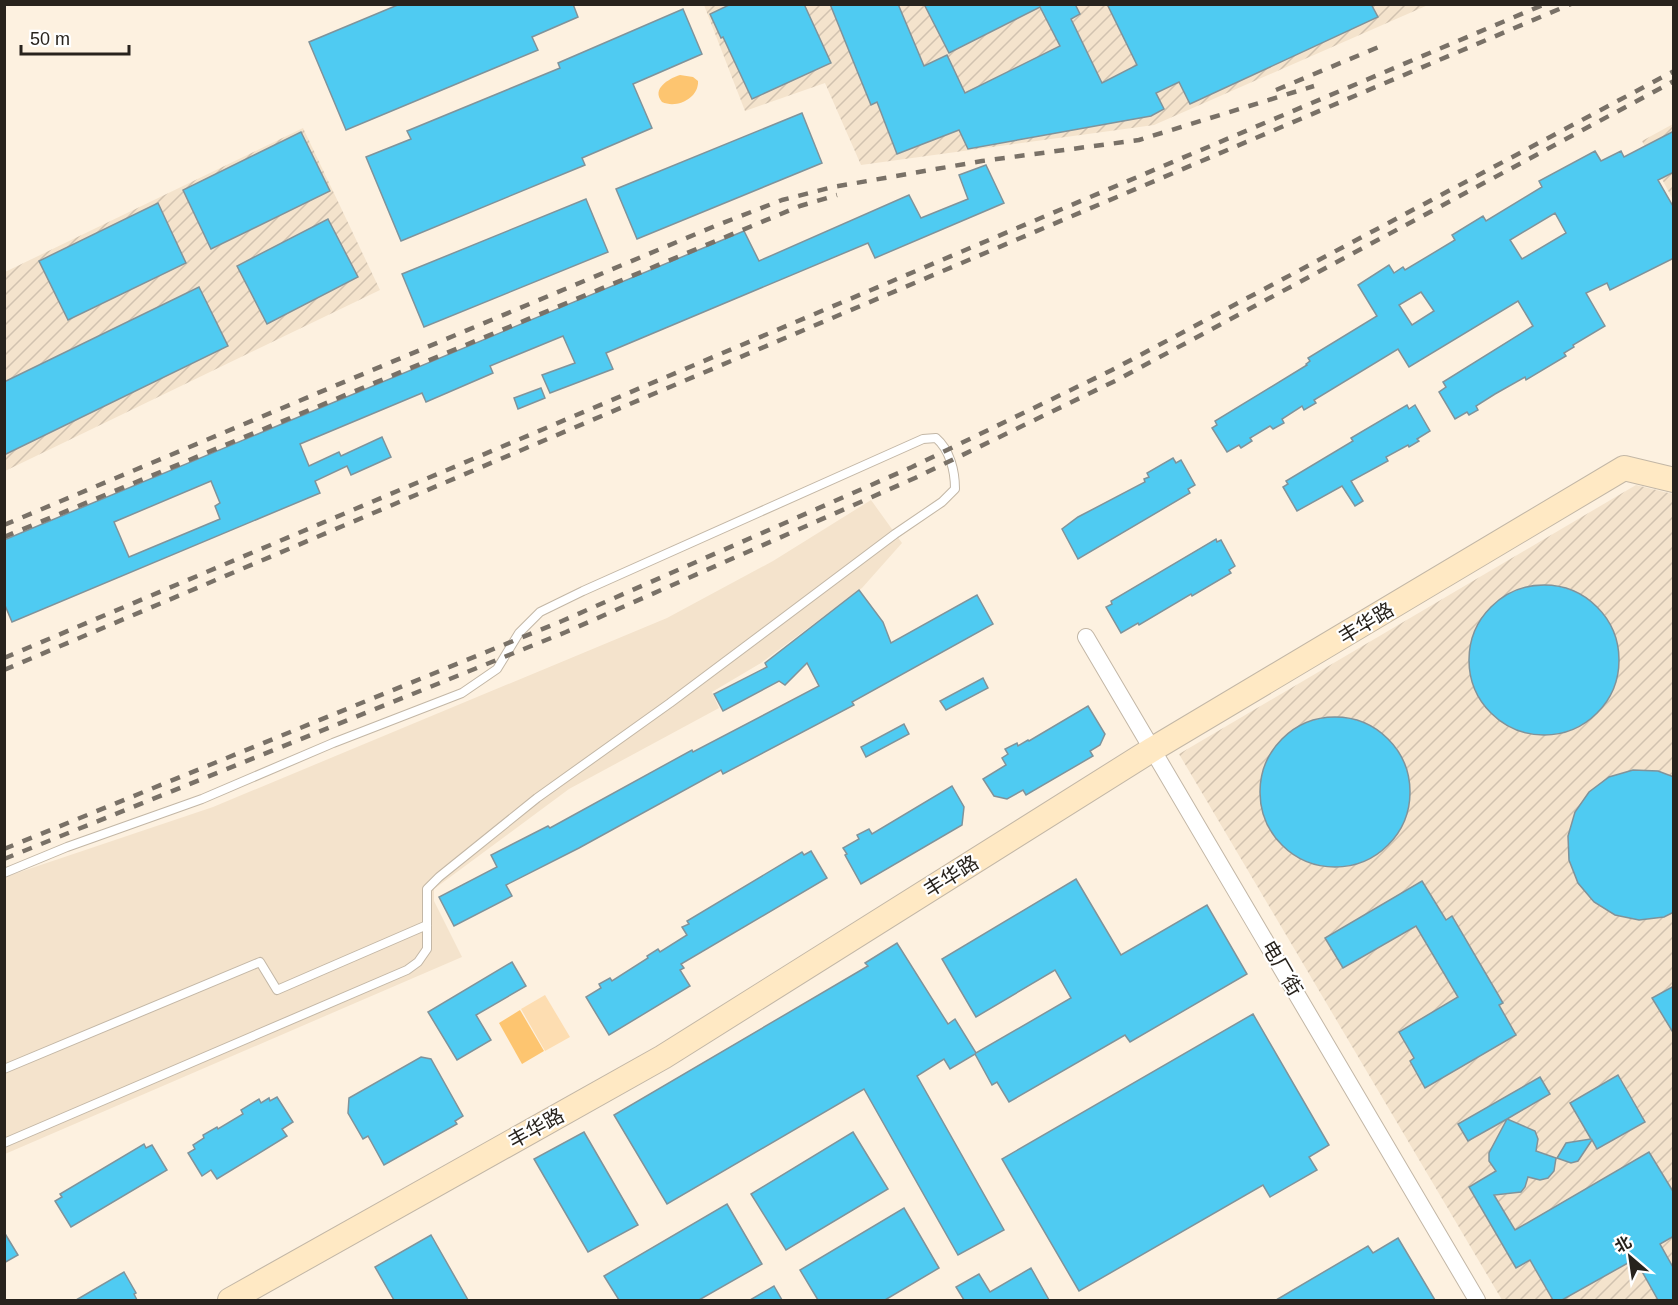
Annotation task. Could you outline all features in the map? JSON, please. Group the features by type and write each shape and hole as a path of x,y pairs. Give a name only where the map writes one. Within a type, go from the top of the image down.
{"street":[{"name":"丰华路","path":"230,1300 663,1057 1153,749 1624,468 1674,480"},
{"name":"电厂街","path":"1086,637 1476,1300"}],"lane":[{"path":"4,873 67,847 202,799 333,743 462,693 497,669 519,633 540,612 923,439 936,438 945,445 955,475 955,489 942,502 895,534 670,703 537,798 427,889 427,949 418,962 407,970 4,1143"},
{"path":"4,1069 260,962 277,990 427,925"}],"shaded area":[{"path":"704,5 1428,5 1154,125 861,165 825,83 745,111"},
{"path":"680,75 693,77 698,81 695,92 680,103 662,102 658,93 662,85"},
{"path":"1673,124 1673,200 1642,141"},
{"path":"303,128 380,290 5,471 5,272"},
{"path":"1636,485 1673,494 1673,1300 1502,1300 1179,754"},
{"path":"871,500 902,543 862,588 761,663 712,692 719,708 569,789 434,889 434,901 462,957 5,1154 5,877 213,807 667,618 773,561"},
{"path":"545,995 570,1037 545,1051 521,1009"},
{"path":"520,1010 544,1051 522,1064 499,1023"}],"building":[{"path":"400,4 573,4 578,17 532,37 538,50 346,130 309,42"},
{"path":"731,4 804,4 831,63 752,99 710,14"},
{"path":"830,4 898,4 924,66 947,55 965,93 1060,46 1040,7 949,53 924,4 1075,4 1080,14 1071,19 1102,83 1137,65 1107,4 1371,4 1378,17 1190,104 1179,82 1156,93 1164,109 1151,116 968,149 959,130 897,154 877,102 871,105"},
{"path":"683,9 702,54 633,84 652,128 582,158 585,165 401,241 366,157 411,139 407,131 560,68 558,63"},
{"path":"802,113 822,163 637,239 616,189"},
{"path":"1674,131 1674,172 1658,180 1674,208 1674,258 1610,290 1607,283 1586,293 1605,326 1573,345 1574,347 1564,353 1566,356 1526,380 1525,377 1495,394 1476,406 1478,410 1469,415 1467,412 1455,419 1439,392 1446,387 1443,382 1533,326 1518,301 1409,367 1398,349 1314,400 1316,403 1304,410 1302,406 1282,419 1284,423 1273,429 1270,426 1250,438 1252,441 1241,448 1239,445 1227,452 1212,428 1217,425 1215,421 1307,365 1310,361 1308,358 1377,316 1358,285 1389,265 1394,273 1403,267 1405,270 1455,240 1452,235 1483,216 1486,221 1542,187 1539,181 1595,151 1601,161 1621,151 1624,157","holes":["1555,213 1566,233 1522,259 1510,240","1421,292 1434,311 1412,325 1399,305"]},
{"path":"301,132 330,191 211,249 183,190"},
{"path":"986,165 1004,203 875,258 868,243 606,353 613,369 550,393 542,375 575,363 563,336 490,366 493,373 426,402 422,393 300,444 309,466 339,452 341,456 382,437 391,457 351,475 347,466 315,481 320,493 12,622 4,603 4,540 744,231 759,261 909,195 921,218 968,199 959,175","holes":["211,481 220,503 215,506 220,519 129,557 114,522"]},
{"path":"586,199 608,252 424,327 402,274"},
{"path":"158,203 186,263 68,320 39,261"},
{"path":"328,219 358,277 267,324 237,266"},
{"path":"199,287 228,346 4,455 4,382"},
{"path":"541,388 545,398 518,409 514,398"},
{"path":"1407,405 1409,409 1415,405 1430,431 1409,447 1408,445 1386,457 1388,461 1351,481 1363,501 1355,506 1342,486 1297,511 1283,487 1288,484 1286,481 1353,441 1351,438"},
{"path":"1173,458 1176,463 1181,460 1195,485 1188,489 1190,493 1078,559 1062,529 1078,517 1145,482 1144,479 1149,477 1147,473"},
{"path":"1216,539 1217,542 1221,540 1235,566 1229,570 1231,573 1121,633 1106,607 1112,604 1111,601"},
{"path":"1544,585 1573,591 1597,607 1613,631 1619,660 1613,689 1597,713 1573,729 1544,735 1515,729 1491,713 1475,689 1469,660 1475,631 1491,607 1515,591"},
{"path":"859,590 883,622 891,643 977,595 993,624 852,702 854,705 723,774 721,770 579,848 506,885 512,896 454,926 439,897 497,867 491,855 548,826 550,828 692,750 693,752 819,686 807,663 785,685 779,681 723,711 714,694 767,667 765,663"},
{"path":"983,678 988,688 946,710 940,701"},
{"path":"1088,706 1105,734 1100,745 1090,751 1093,756 1026,795 1023,790 1007,799 994,796 983,779 1006,765 1002,758 1008,754 1005,749 1017,743 1018,746 1029,741"},
{"path":"1335,717 1364,723 1388,739 1404,763 1410,792 1404,821 1388,845 1364,861 1335,867 1306,861 1282,845 1266,821 1260,792 1266,763 1282,739 1306,723"},
{"path":"904,724 909,734 866,757 861,747"},
{"path":"1633,770 1658,771 1674,777 1674,912 1664,917 1639,920 1615,915 1594,902 1578,883 1569,860 1568,836 1575,812 1589,792 1609,777"},
{"path":"952,786 964,807 962,825 861,884 843,848 859,839 857,835 869,829 872,834"},
{"path":"811,851 827,878 681,964 684,968 680,970 690,986 609,1035 586,997 601,988 599,984 610,978 612,981 658,949 660,952 687,935 682,927 689,924 687,921 802,852 804,855"},
{"path":"1076,879 1121,955 1207,905 1247,974 1130,1042 1125,1035 1009,1102 997,1082 992,1085 975,1054 950,1069 944,1059 917,1076 1004,1230 958,1255 864,1089 667,1204 614,1115 868,966 865,963 897,943 948,1024 955,1019 976,1053 1071,998 1055,970 976,1017 942,959"},
{"path":"1422,881 1446,920 1452,916 1503,1003 1499,1005 1516,1035 1425,1088 1410,1061 1414,1058 1399,1032 1458,997 1416,926 1343,968 1325,938"},
{"path":"512,962 526,986 476,1015 491,1040 457,1060 428,1012"},
{"path":"1674,986 1674,1034 1652,998"},
{"path":"1253,1014 1329,1145 1309,1157 1317,1170 1270,1197 1263,1185 1079,1291 1002,1159"},
{"path":"421,1057 431,1059 463,1116 455,1121 457,1124 384,1165 368,1136 363,1139 348,1113 349,1098"},
{"path":"1618,1075 1645,1122 1597,1149 1592,1140 1578,1161 1571,1163 1557,1158 1566,1143 1591,1139 1570,1103"},
{"path":"1540,1077 1550,1094 1468,1141 1458,1124"},
{"path":"277,1097 293,1122 282,1129 287,1136 217,1179 211,1170 202,1176 188,1153 195,1149 193,1145 204,1138 203,1135 243,1114 241,1110 259,1099 261,1103 269,1098 270,1101"},
{"path":"1507,1119 1535,1131 1538,1139 1536,1151 1556,1158 1554,1171 1548,1178 1540,1180 1528,1177 1521,1192 1494,1195 1515,1230 1649,1152 1674,1193 1674,1236 1660,1244 1674,1269 1674,1300 1658,1300 1635,1259 1562,1300 1553,1300 1530,1260 1516,1268 1469,1187 1496,1171 1489,1161 1489,1153"},
{"path":"584,1132 638,1225 588,1252 534,1159"},
{"path":"853,1132 888,1189 786,1250 751,1194"},
{"path":"144,1144 146,1148 152,1145 167,1170 71,1227 55,1201 62,1197 60,1194"},
{"path":"727,1204 762,1264 699,1300 619,1300 604,1276"},
{"path":"904,1208 939,1268 885,1300 818,1300 800,1270"},
{"path":"4,1232 18,1255 4,1263"},
{"path":"431,1235 468,1300 394,1300 375,1267"},
{"path":"1398,1238 1435,1300 1276,1300 1368,1246 1373,1253"},
{"path":"1031,1268 1049,1300 964,1300 956,1287 979,1274 990,1292"},
{"path":"124,1272 136,1293 134,1294 137,1300 76,1300"},
{"path":"774,1286 782,1300 750,1300"}],"railway":[{"path":"4,658 1545,4"},
{"path":"4,670 1571,4"},
{"path":"1276,90 1381,46"},
{"path":"4,849 562,621 912,467 1112,370 1674,71"},
{"path":"4,859 566,632 915,478 1117,380 1674,81"},
{"path":"4,525 715,226 782,200 833,187 982,161 1139,140 1314,86"},
{"path":"4,537 800,206 837,195"}]}
